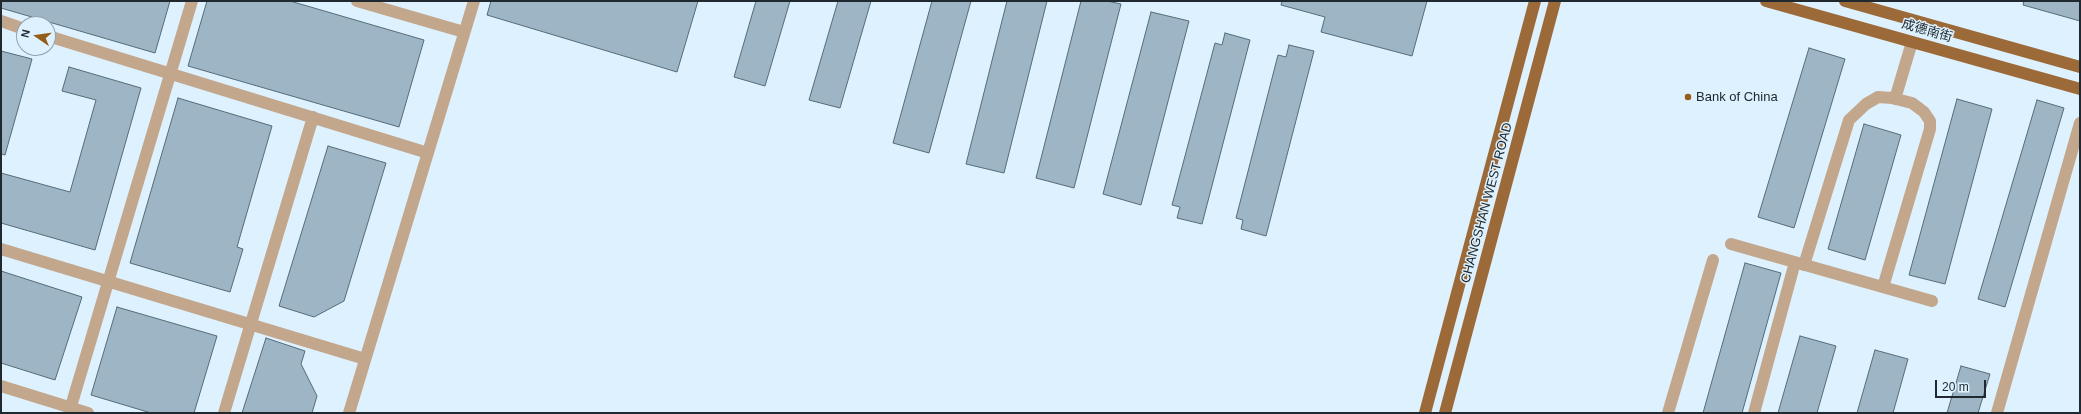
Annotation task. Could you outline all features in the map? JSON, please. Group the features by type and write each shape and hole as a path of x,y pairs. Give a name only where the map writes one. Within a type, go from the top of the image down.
{"main road":[{"name":"CHANGSHAN WEST ROAD","path":"1425,413 1535,1"},
{"name":"CHANGSHAN WEST ROAD","path":"1445,413 1555,1"},
{"name":"成德南街","path":"1766,1 2080,89"},
{"name":"成德南街","path":"1845,1 2080,67"}],"street":[{"path":"70,410 192,1"},
{"path":"357,1 464,32"},
{"path":"349,413 474,1"},
{"path":"1,21 16,26"},
{"path":"56,38 428,153"},
{"path":"1895,99 1912,42"},
{"path":"1754,413 1800,264 1849,120 1866,104 1878,97 1912,103 1924,112 1930,121 1930,129 1883,287"},
{"path":"224,413 313,118"},
{"path":"1998,413 2080,123"},
{"path":"1731,244 1932,301"},
{"path":"1,249 365,359"},
{"path":"1668,413 1713,260"},
{"path":"1,386 70,410 88,413"}],"building":[{"path":"1,1 170,1 155,53 56,24 56,16 28,16 1,8"},
{"path":"207,1 290,1 424,40 399,127 188,66"},
{"path":"491,1 698,1 677,72 487,15"},
{"path":"756,1 790,1 765,86 734,77"},
{"path":"838,1 871,1 840,108 809,100"},
{"path":"932,1 971,1 929,153 893,143"},
{"path":"1007,1 1047,1 1004,173 966,164"},
{"path":"1081,1 1107,1 1121,4 1074,188 1036,178"},
{"path":"1282,1 1427,1 1412,56 1321,32 1325,17 1281,5"},
{"path":"2024,1 2080,1 2080,21 2023,5"},
{"path":"1151,12 1189,21 1141,205 1103,194"},
{"path":"1225,33 1250,40 1202,224 1177,218 1180,207 1172,205 1215,43 1222,45"},
{"path":"1289,45 1314,51 1266,236 1241,229 1243,220 1236,218 1278,55 1286,57"},
{"path":"1809,48 1845,59 1794,228 1758,217"},
{"path":"1,51 32,59 5,155 1,154"},
{"path":"69,67 141,88 95,250 1,223 1,173 70,192 96,100 62,91"},
{"path":"178,98 272,126 237,247 243,249 230,292 130,263"},
{"path":"1957,99 1992,109 1945,284 1909,275"},
{"path":"2037,100 2064,108 2005,307 1978,299"},
{"path":"1864,124 1901,135 1865,260 1828,249"},
{"path":"328,146 386,163 344,301 314,317 279,306"},
{"path":"1745,263 1781,273 1742,413 1703,413"},
{"path":"1,271 82,297 55,380 1,363"},
{"path":"117,307 217,336 194,413 151,413 91,395"},
{"path":"1800,336 1836,346 1817,413 1778,413"},
{"path":"266,338 305,351 301,364 317,396 312,413 242,413"},
{"path":"1875,350 1908,359 1893,413 1857,413"},
{"path":"1961,366 1990,374 1978,413 1947,413"}],"place":[{"name":"Bank of China","path":"1688,97"}]}
